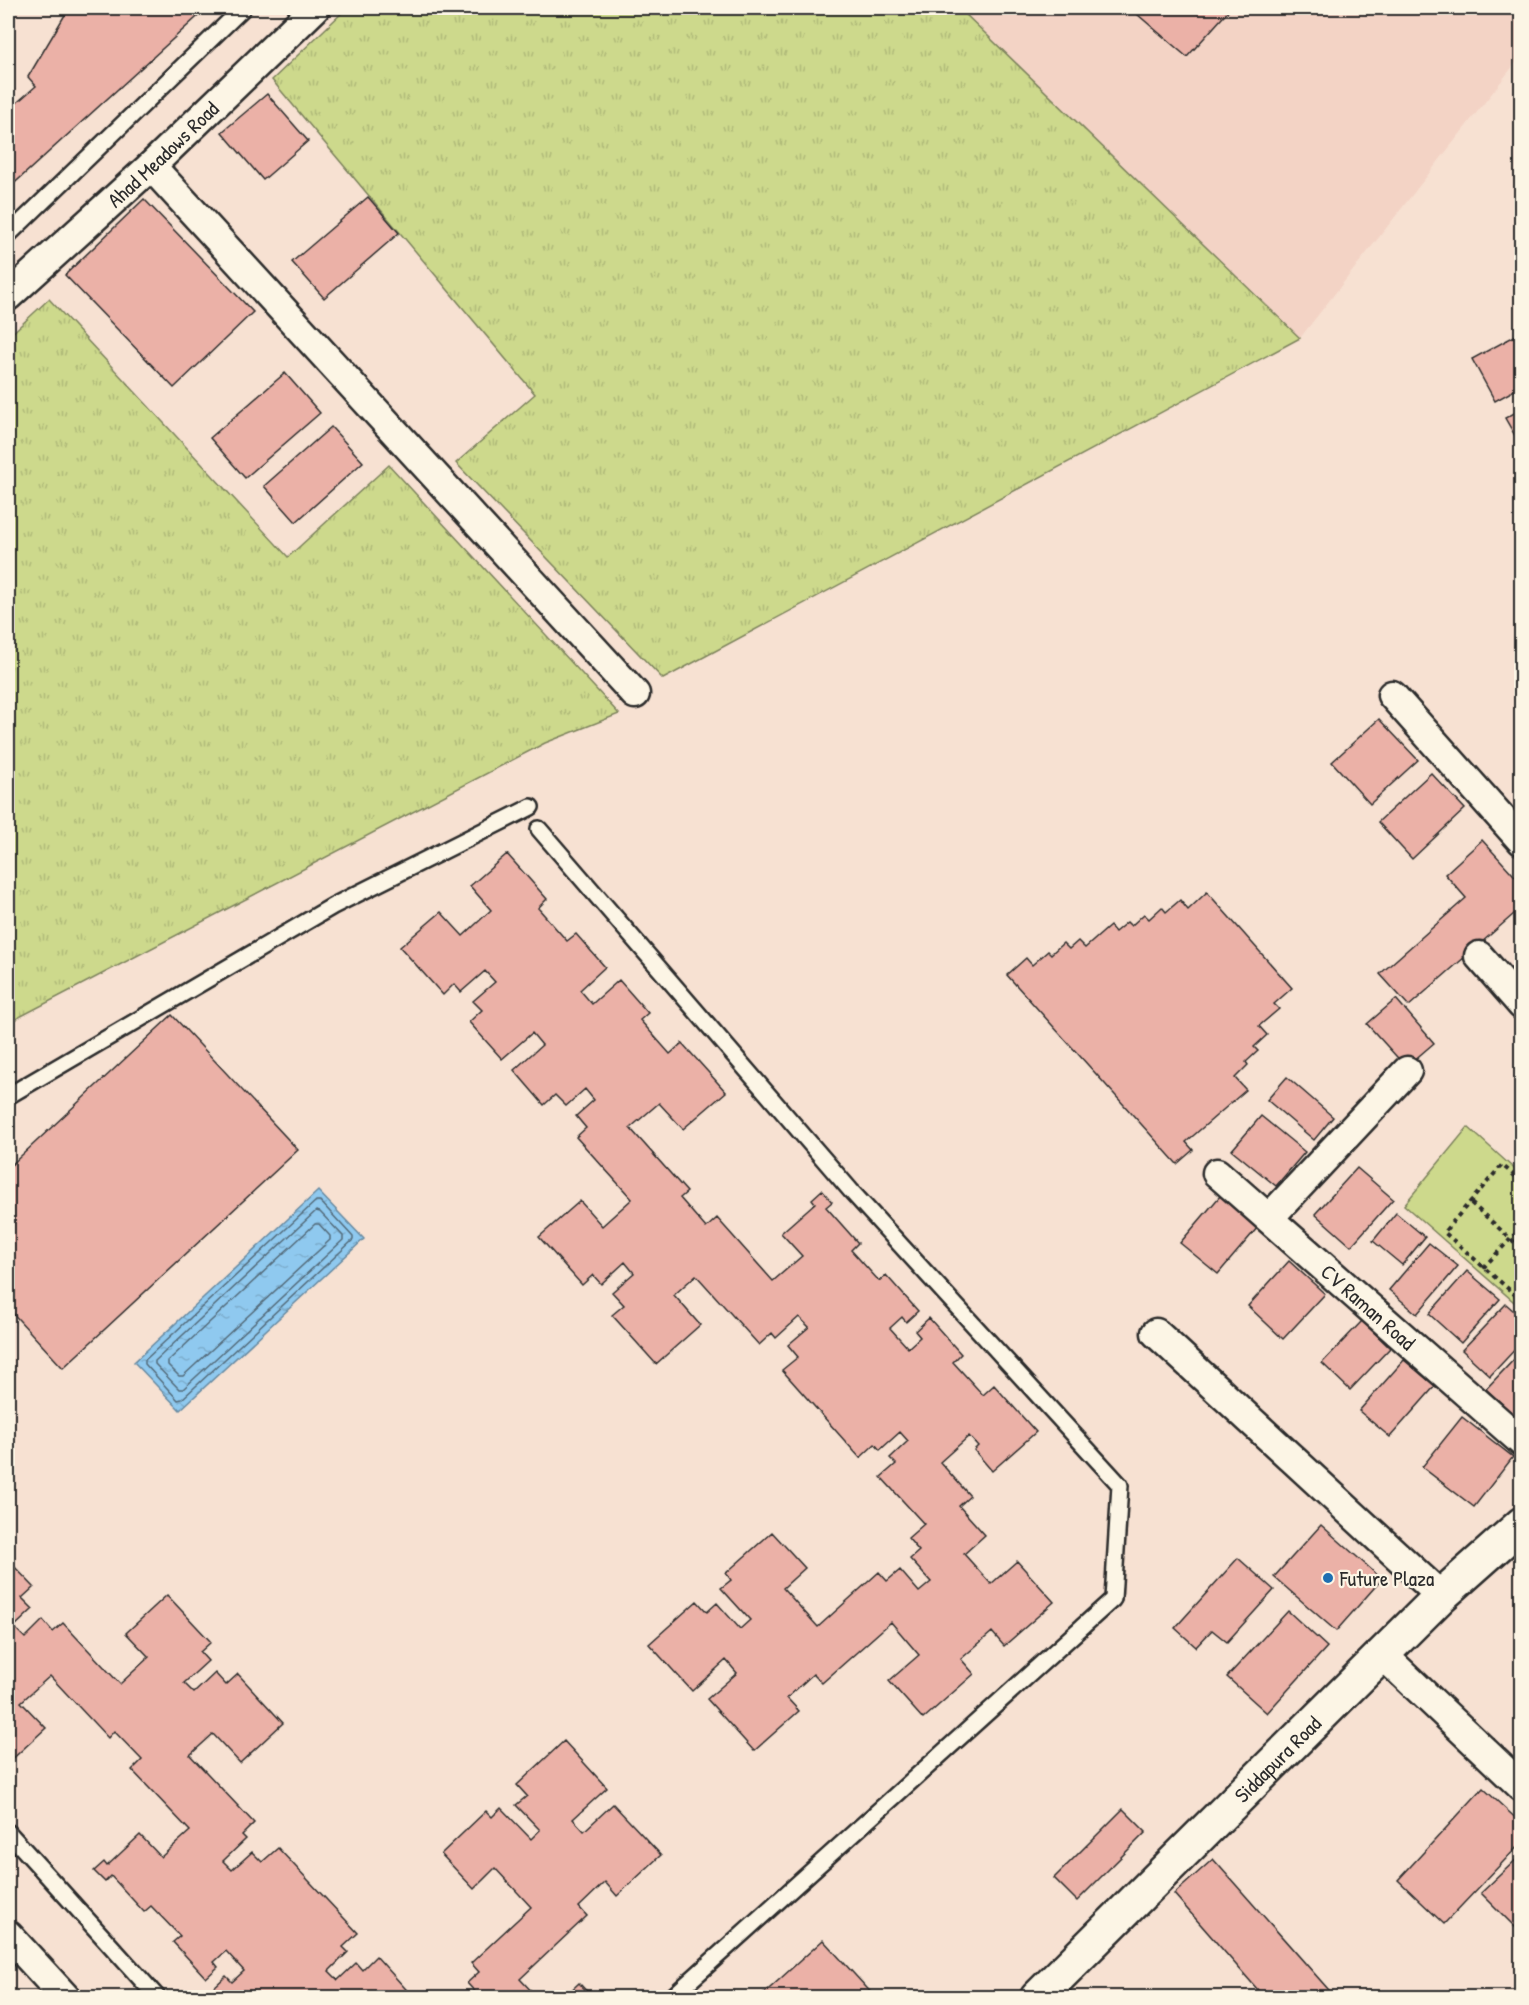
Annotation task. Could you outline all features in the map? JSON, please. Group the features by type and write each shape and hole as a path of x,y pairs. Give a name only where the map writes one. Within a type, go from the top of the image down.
{"street":[{"name":"Ahad Meadows Road","path":"8,296 151,166 315,8"},
{"path":"151,166 635,694"},
{"path":"1392,695 1521,841"},
{"path":"1479,956 1521,1005"},
{"path":"1269,1218 1407,1071"},
{"name":"CV Raman Road","path":"1217,1173 1521,1442"},
{"path":"1156,1333 1440,1596"},
{"name":"Siddapura Road","path":"1037,1998 1440,1596 1521,1524"},
{"path":"1383,1655 1521,1787"},
{"path":"8,1935 66,1998"}],"lane":[{"path":"8,235 243,8"},
{"path":"8,1096 333,906 531,807"},
{"path":"539,830 852,1192 1120,1485 1113,1599 671,1998"},
{"path":"8,1832 158,1998"}],"path":[{"path":"8,24 12,47 8,68"},
{"path":"1521,1182 1502,1165 1444,1232 1521,1301"},
{"path":"1470,1203 1521,1249"},
{"path":"1483,1268 1521,1227"}],"shaded area":[{"path":"959,8 1521,8 1521,56 1300,338"}],"green space":[{"path":"347,8 959,8 1300,338 663,679 456,463 535,394 272,80"},
{"path":"49,299 288,557 389,465 619,714 545,743 8,1023 8,337"},
{"path":"1468,1127 1521,1175 1521,1308 1404,1205"}],"water":[{"path":"318,1191 364,1239 180,1410 134,1362"}],"building":[{"path":"69,8 207,8 8,189 8,135 13,130 8,118 15,111 12,107 36,86 28,77"},
{"path":"1130,8 1231,8 1187,57"},
{"path":"267,94 308,141 263,180 222,132"},
{"path":"368,197 399,233 324,298 292,262"},
{"path":"144,199 253,312 174,388 65,275"},
{"path":"1522,332 1522,386 1495,401 1472,359"},
{"path":"285,373 320,413 245,478 210,438"},
{"path":"1522,409 1522,448 1505,418"},
{"path":"331,427 363,462 296,522 264,486"},
{"path":"1379,719 1418,760 1370,804 1332,762"},
{"path":"1431,773 1465,809 1412,859 1378,822"},
{"path":"1482,840 1522,884 1522,907 1409,1006 1380,974 1466,898 1445,874"},
{"path":"507,854 547,899 538,908 567,941 576,934 605,967 580,990 592,1004 619,980 648,1013 640,1020 670,1054 682,1043 726,1092 683,1129 659,1103 630,1128 687,1192 680,1198 706,1228 717,1218 773,1281 802,1256 781,1233 815,1203 812,1199 822,1190 832,1202 826,1207 858,1243 851,1250 879,1281 886,1275 918,1311 906,1322 902,1317 890,1328 908,1348 920,1337 915,1331 929,1318 961,1354 953,1362 983,1395 994,1385 1036,1432 992,1471 974,1450 978,1446 969,1436 940,1462 970,1496 959,1506 985,1535 964,1554 991,1584 1017,1561 1054,1602 1004,1646 992,1632 961,1659 974,1674 923,1719 889,1681 919,1655 891,1622 822,1683 813,1674 787,1698 799,1711 754,1751 707,1699 737,1673 726,1660 692,1691 649,1644 697,1601 707,1612 717,1603 740,1629 750,1620 721,1588 731,1580 726,1573 772,1532 805,1568 783,1588 818,1627 879,1572 887,1581 900,1570 919,1592 931,1582 910,1559 919,1551 908,1538 924,1524 881,1477 896,1464 890,1458 908,1441 900,1432 880,1450 875,1444 860,1458 782,1370 798,1357 788,1345 809,1327 799,1317 776,1338 772,1333 759,1345 696,1275 674,1295 700,1325 656,1364 612,1315 624,1305 612,1292 634,1273 625,1262 601,1284 593,1275 582,1285 539,1237 580,1201 602,1226 632,1199 576,1137 586,1128 576,1116 594,1100 585,1089 566,1106 555,1095 544,1105 514,1070 542,1045 532,1033 502,1059 469,1022 482,1010 473,1001 495,982 485,971 461,992 454,984 443,995 400,947 441,912 463,936 491,910 470,886"},
{"path":"1207,892 1292,988 1274,1004 1279,1009 1259,1026 1267,1035 1254,1047 1258,1051 1246,1062 1248,1065 1235,1078 1246,1090 1186,1142 1193,1150 1177,1164 1007,975 1026,958 1032,965 1048,951 1051,954 1063,943 1069,949 1078,941 1085,948 1110,926 1115,932 1127,922 1131,926 1144,914 1149,919 1162,907 1166,912 1180,900 1188,910"},
{"path":"1396,999 1434,1043 1406,1067 1367,1024"},
{"path":"172,1015 298,1150 63,1368 8,1308 8,1168"},
{"path":"1287,1077 1333,1117 1314,1140 1267,1100"},
{"path":"1261,1116 1305,1152 1276,1186 1232,1150"},
{"path":"1357,1168 1393,1199 1351,1246 1315,1214"},
{"path":"1220,1196 1258,1227 1218,1274 1180,1243"},
{"path":"1396,1213 1425,1237 1402,1265 1373,1241"},
{"path":"1429,1243 1458,1266 1417,1314 1389,1290"},
{"path":"1289,1261 1325,1294 1283,1339 1248,1306"},
{"path":"1467,1271 1500,1299 1461,1343 1429,1314"},
{"path":"1506,1304 1522,1318 1522,1342 1490,1376 1462,1350"},
{"path":"1362,1321 1390,1348 1350,1390 1322,1363"},
{"path":"1522,1351 1522,1407 1514,1415 1486,1389"},
{"path":"1404,1360 1435,1386 1390,1437 1359,1411"},
{"path":"1462,1417 1513,1457 1474,1507 1422,1467"},
{"name":"Future Plaza","path":"1321,1525 1382,1579 1336,1631 1274,1577"},
{"path":"1238,1558 1274,1590 1227,1642 1212,1630 1196,1647 1175,1628"},
{"path":"8,1560 34,1587 22,1598 33,1609 14,1627 25,1638 43,1620 53,1632 63,1623 120,1684 149,1657 126,1633 167,1595 211,1642 200,1652 208,1661 184,1683 194,1693 215,1673 226,1685 238,1674 283,1723 240,1763 213,1734 190,1755 254,1823 242,1835 246,1839 223,1861 232,1870 252,1852 262,1862 278,1848 358,1933 343,1947 348,1952 329,1971 338,1980 356,1963 362,1970 376,1956 414,1998 220,1998 212,1989 226,1976 232,1982 244,1971 226,1951 214,1962 218,1967 206,1978 173,1942 180,1936 151,1906 144,1912 111,1876 105,1882 94,1871 104,1862 107,1866 140,1835 161,1857 190,1831 132,1770 142,1760 114,1731 108,1738 50,1676 21,1702 46,1728 8,1763"},
{"path":"1288,1611 1327,1647 1267,1713 1227,1677"},
{"path":"564,1741 607,1788 573,1819 584,1831 613,1804 661,1855 617,1896 605,1882 579,1907 587,1916 520,1979 538,1998 481,1998 467,1983 479,1972 471,1963 531,1907 495,1868 474,1889 441,1854 486,1811 492,1817 501,1808 531,1839 540,1830 516,1805 527,1796 517,1785"},
{"path":"1483,1788 1522,1824 1522,1842 1444,1924 1398,1880"},
{"path":"1123,1809 1146,1832 1077,1901 1054,1878"},
{"path":"1522,1854 1522,1934 1481,1893"},
{"path":"1213,1859 1336,1998 1265,1998 1174,1894"},
{"path":"823,1940 876,1998 759,1998"},
{"path":"579,1983 593,1998 563,1998"}],"place":[{"name":"Future Plaza","path":"1328,1578"}]}
